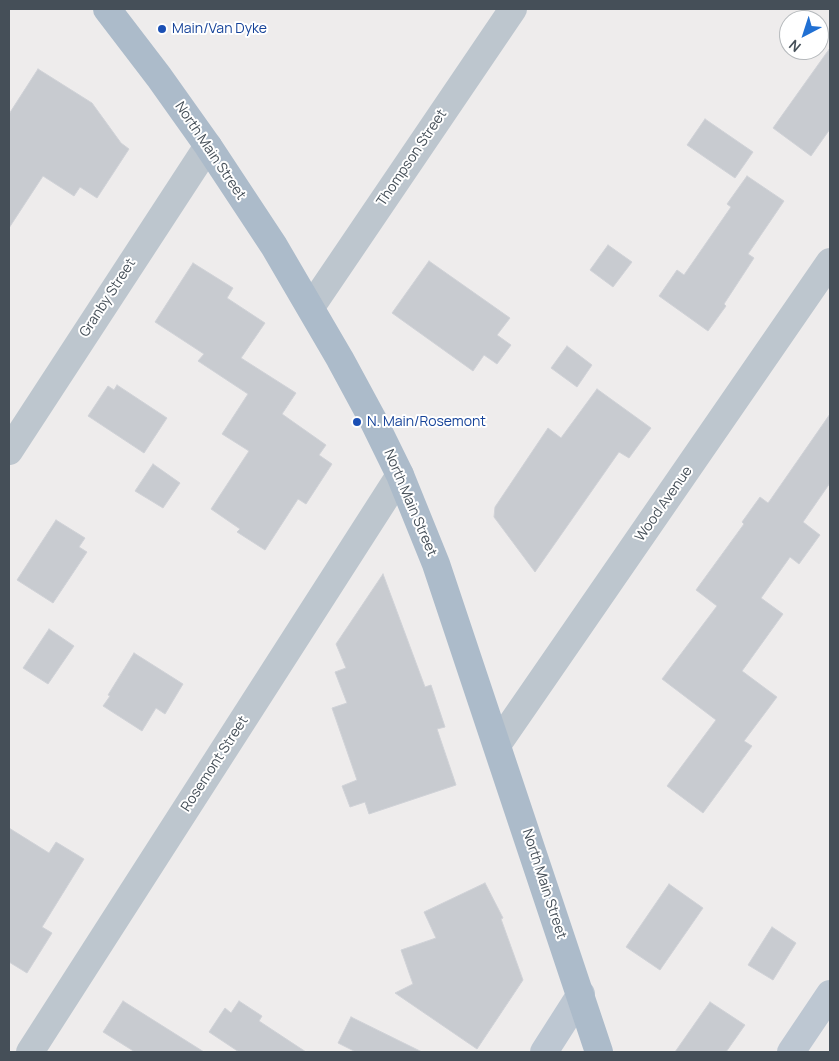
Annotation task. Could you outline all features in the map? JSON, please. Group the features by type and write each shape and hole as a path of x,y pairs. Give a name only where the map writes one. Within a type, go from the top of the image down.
{"main road":[{"name":"North Main Street","path":"107,9 208,146 274,246 373,420 400,476 436,564 600,1052"},
{"path":"544,1052 581,994"},
{"path":"790,1052 830,994"}],"street":[{"name":"Thompson Street","path":"311,308 513,9"},
{"name":"Granby Street","path":"9,450 208,146"},
{"name":"Wood Avenue","path":"497,745 830,262"},
{"name":"Rosemont Street","path":"30,1052 400,476"}],"building":[{"path":"830,48 830,129 811,156 773,128 821,60 829,60"},
{"path":"38,69 92,103 121,143 129,149 97,198 80,187 74,196 43,176 9,228 9,114"},
{"path":"705,119 753,152 735,178 687,145"},
{"path":"747,176 784,201 748,254 754,258 724,304 726,306 708,331 659,296 677,270 684,275 731,207 727,204"},
{"path":"608,245 632,262 613,287 590,270"},
{"path":"429,261 510,318 497,335 511,345 497,364 484,355 473,371 392,313"},
{"path":"193,263 233,288 227,298 265,323 241,358 296,393 282,414 326,445 319,455 332,464 306,504 298,499 265,550 237,532 240,529 211,509 249,451 222,434 248,394 198,361 204,354 155,322"},
{"path":"567,346 592,365 577,387 551,368"},
{"path":"117,385 167,418 144,453 88,416 108,386 114,390"},
{"path":"597,389 651,428 629,458 619,452 535,572 494,517 495,507 548,428 561,438"},
{"path":"830,414 830,483 803,522 820,535 799,564 790,557 761,598 783,614 742,671 777,697 744,741 752,746 703,813 667,786 716,720 662,679 717,606 696,590 744,524 742,522 760,497 768,503"},
{"path":"153,464 180,483 163,508 135,491"},
{"path":"56,520 85,538 79,547 87,552 53,603 17,580"},
{"path":"383,574 425,687 431,685 445,727 437,729 456,785 369,814 365,802 350,807 342,786 357,780 332,708 347,703 335,672 346,668 336,644"},
{"path":"49,629 74,646 48,684 23,668"},
{"path":"134,653 183,684 165,714 156,708 142,731 103,706"},
{"path":"9,828 49,853 56,842 84,859 42,927 52,933 27,973 9,962"},
{"path":"485,883 503,918 501,919 523,980 477,1049 395,993 413,984 401,950 436,938 424,912"},
{"path":"669,884 703,908 660,970 626,947"},
{"path":"772,927 796,943 773,980 748,965"},
{"path":"123,1001 204,1052 135,1052 103,1032"},
{"path":"239,1001 262,1016 259,1021 306,1052 239,1052 209,1032 225,1008 231,1013"},
{"path":"710,1002 745,1025 726,1052 675,1052"},
{"path":"351,1017 422,1052 356,1052 338,1043"}],"place":[{"name":"Main/Van Dyke","path":"162,29"},
{"name":"N. Main/Rosemont","path":"357,422"}]}
